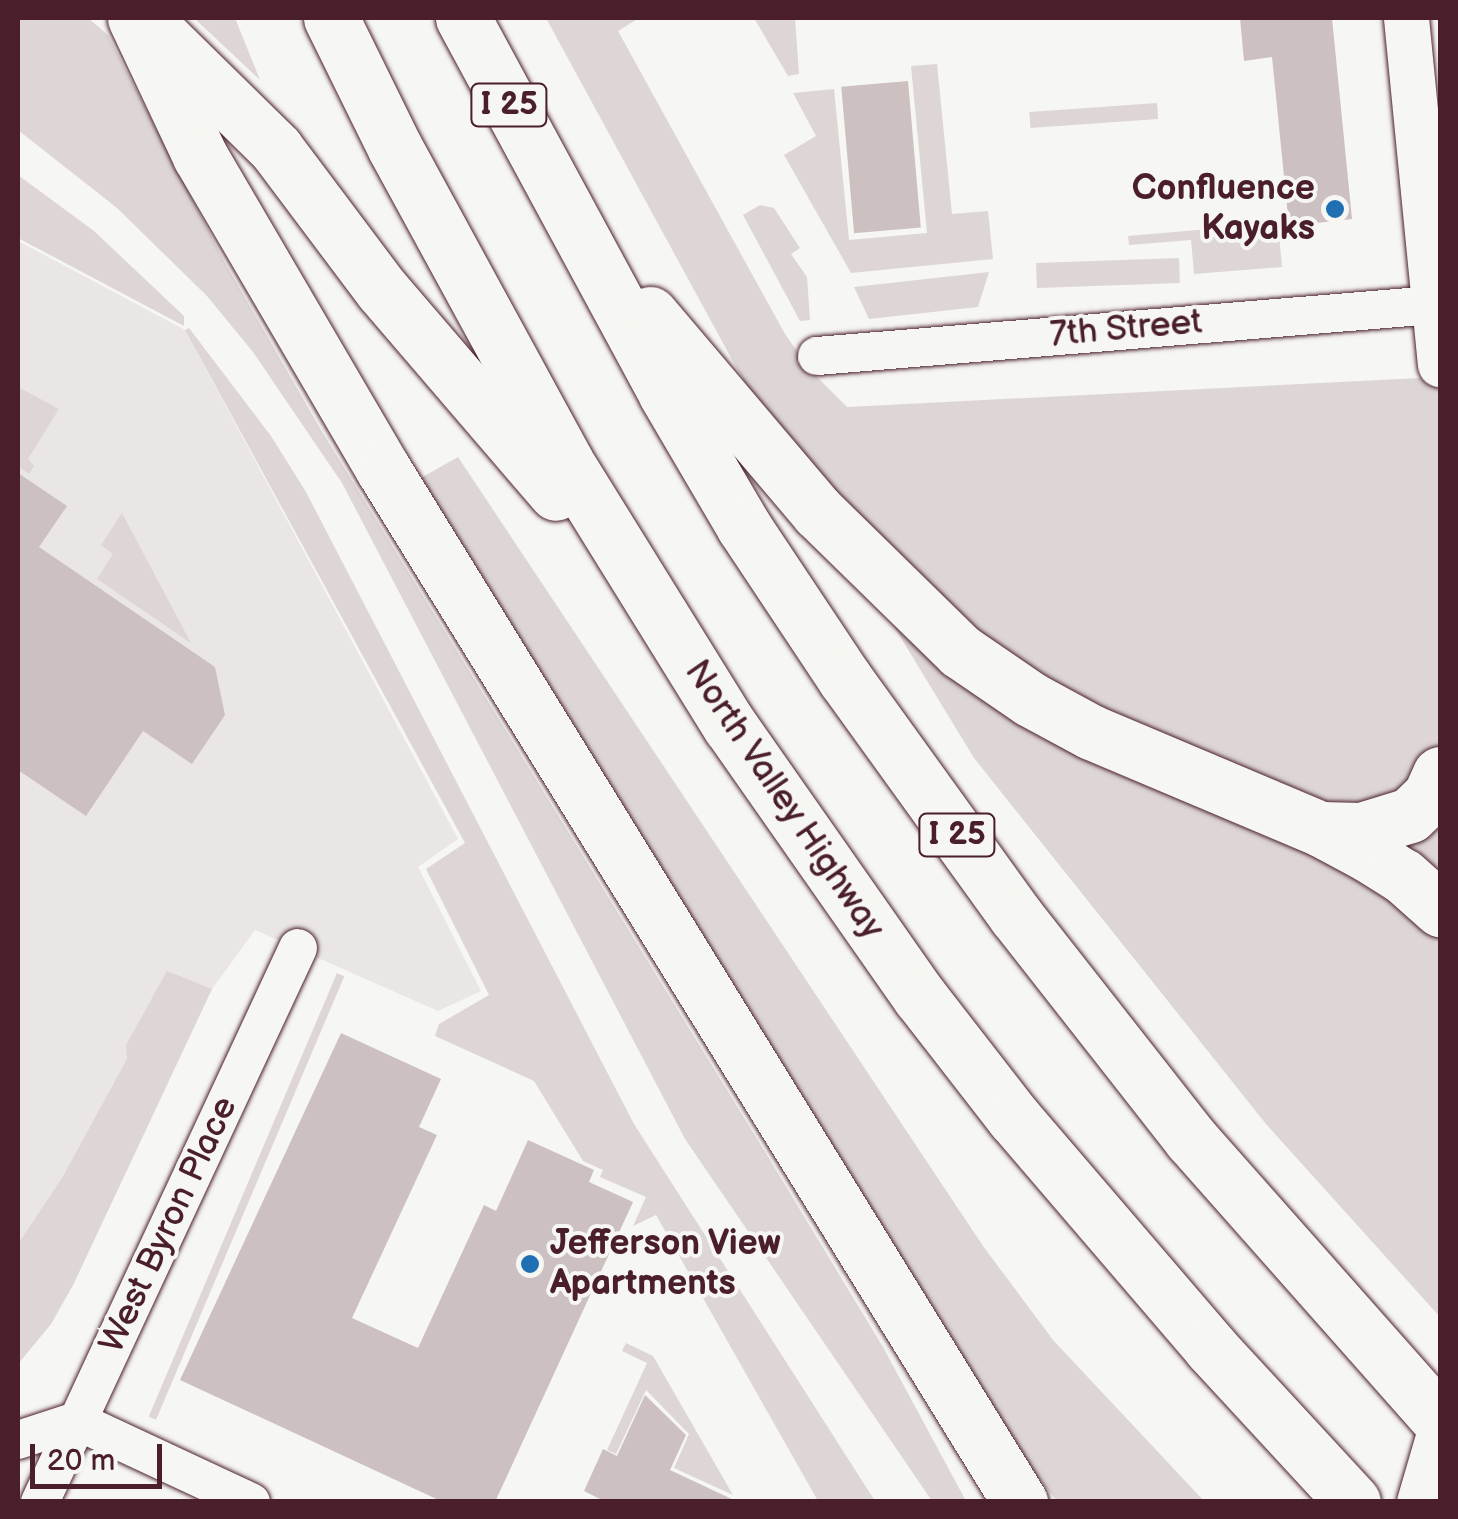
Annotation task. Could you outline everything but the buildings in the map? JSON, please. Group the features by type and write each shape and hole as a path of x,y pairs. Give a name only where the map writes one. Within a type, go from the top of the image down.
{"highway":[{"path":"138,18 200,156 383,470 1020,1502"},
{"path":"138,18 198,68 276,149 382,290 586,528 730,726"},
{"name":"North Valley Highway","path":"331,18 395,148 566,462 730,726 920,997 1014,1118 1211,1348 1352,1502"},
{"name":"I 25","path":"463,18 744,527 928,796 1191,1140 1440,1420"},
{"path":"556,192 648,311 818,512 960,651 1030,699 1090,732 1321,829 1403,876 1440,909"},
{"path":"1321,829 1361,830 1410,814 1430,796 1440,774"}],"street":[{"path":"1406,18 1440,364"},
{"name":"7th Street","path":"817,356 1434,305"},
{"name":"West Byron Place","path":"40,1502 298,948"},
{"path":"18,1440 77,1421 251,1502"},
{"path":"1419,1502 1440,1430"}],"shaded area":[{"path":"18,18 88,18 108,35 224,261 321,430 883,1347 966,1501 932,1501 685,1139 342,483 253,352 207,296 117,208 18,130"},
{"path":"194,18 235,18 260,80"},
{"path":"546,18 639,18 618,31 785,334 810,370 847,407 1440,377 1440,1317 1266,1124 974,758 736,367"},
{"path":"754,18 795,18 799,74 788,76"},
{"path":"937,64 952,214 988,211 993,259 851,273 784,155 816,136 793,93 834,89 849,240 927,233 911,66"},
{"path":"1157,103 1158,119 1030,128 1029,112"},
{"path":"18,175 94,231 184,316 184,326 18,238"},
{"path":"760,205 774,208 800,248 791,254 807,277 810,320 800,321 743,215"},
{"path":"1278,223 1282,267 1194,274 1191,240 1129,245 1128,236"},
{"path":"18,241 185,330 458,839 418,867 481,991 438,1011 255,930 212,989 73,1285 51,1324 18,1364"},
{"path":"1179,258 1180,283 1037,288 1036,263"},
{"path":"989,272 978,307 869,319 854,287"},
{"path":"189,328 271,436 306,492 634,1124 875,1501 818,1501 656,1215 633,1226 646,1197 600,1177 603,1170 583,1161 534,1081 435,1036 439,1024 489,995 426,869 465,843 185,330"},
{"path":"18,387 59,409 28,459 34,466 29,474 18,466"},
{"path":"458,457 983,1246 1053,1340 1204,1501 1057,1501 1010,1442 419,479"},
{"path":"122,513 191,643 97,579 113,554 101,545"},
{"path":"167,971 212,989 73,1285 51,1324 18,1364 18,1244 62,1178 127,1059 126,1045"},
{"path":"337,973 344,976 156,1420 149,1417"},
{"path":"626,1343 653,1356 733,1495 674,1468 689,1434 646,1390 616,1454 607,1450 647,1363 622,1351"}],"place":[{"name":"Confluence Kayaks","path":"1335,209"},
{"name":"Jefferson View Apartments","path":"530,1264"}]}
